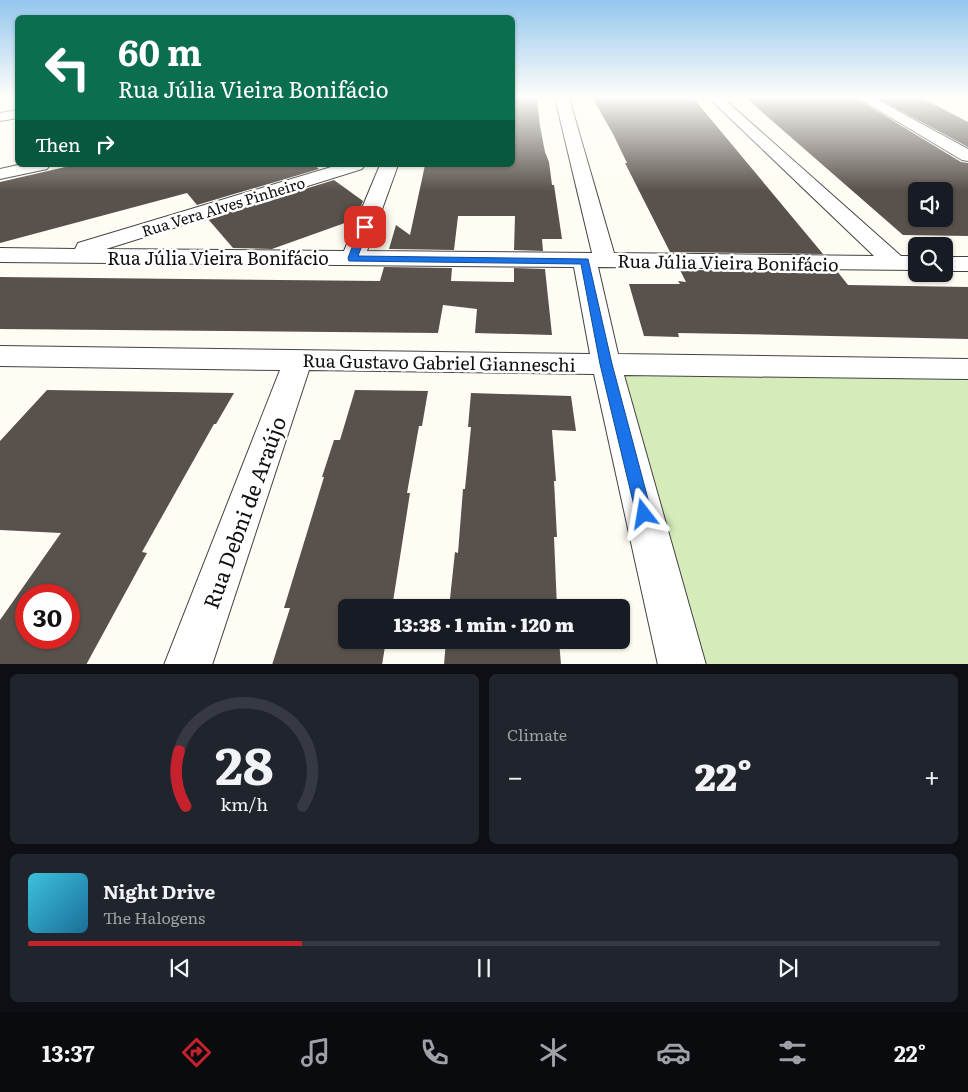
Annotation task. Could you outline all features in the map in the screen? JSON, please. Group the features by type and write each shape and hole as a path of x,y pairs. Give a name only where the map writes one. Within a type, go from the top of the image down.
{"street":[{"path":"568,129 595,261 606,364 682,664"},
{"path":"752,129 906,263"},
{"path":"920,129 968,156"},
{"path":"0,174 33,167"},
{"name":"Rua Vera Alves Pinheiro","path":"60,256 349,167"},
{"path":"352,258 388,167"},
{"name":"Rua Júlia Vieira Bonifácio","path":"0,256 906,263"},
{"path":"953,264 968,264"},
{"name":"Rua Gustavo Gabriel Gianneschi","path":"0,356 968,369"},
{"name":"Rua Debni de Araújo","path":"188,664 298,360"}],"green space":[{"path":"606,364 968,369 968,664 682,664"}],"building":[{"path":"515,129 541,129 549,162 552,185 554,185 562,239 542,239 543,251 514,250 515,216 458,216 454,250 389,249 396,225 410,235 425,167 515,167"},
{"path":"610,129 719,129 823,254 670,252 625,163 627,163"},
{"path":"782,129 907,129 961,162 968,163 968,236 903,235"},
{"path":"935,129 968,129 968,147"},
{"path":"65,167 316,167 319,169 197,205 187,193 0,243 0,182"},
{"path":"334,180 363,201 356,219 272,249 233,248 208,219"},
{"path":"384,267 452,268 451,281 514,282 514,268 545,269 552,335 475,333 477,309 443,305 438,333 0,329 0,277 380,281"},
{"path":"680,270 837,271 848,285 968,287 968,339 678,333 679,337 644,336 629,284 680,284 678,281 686,282"},
{"path":"47,390 234,393 216,424 214,424 142,552 147,553 87,664 0,664 0,620 15,599 15,649 80,649 80,584 25,584 61,533 0,530 0,441"},
{"path":"355,390 428,391 422,426 419,426 407,493 410,493 393,599 338,599 338,649 385,649 382,664 272,664 290,608 284,608 334,440 340,440"},
{"path":"471,393 571,396 576,431 552,430 556,481 554,481 557,537 554,537 557,599 450,599 455,552 458,553 463,489 465,489 471,427 468,427"},
{"path":"445,649 560,649 561,664 444,664"}],"route":[{"path":"365,227 352,258 585,261 606,364 644,514"}]}
